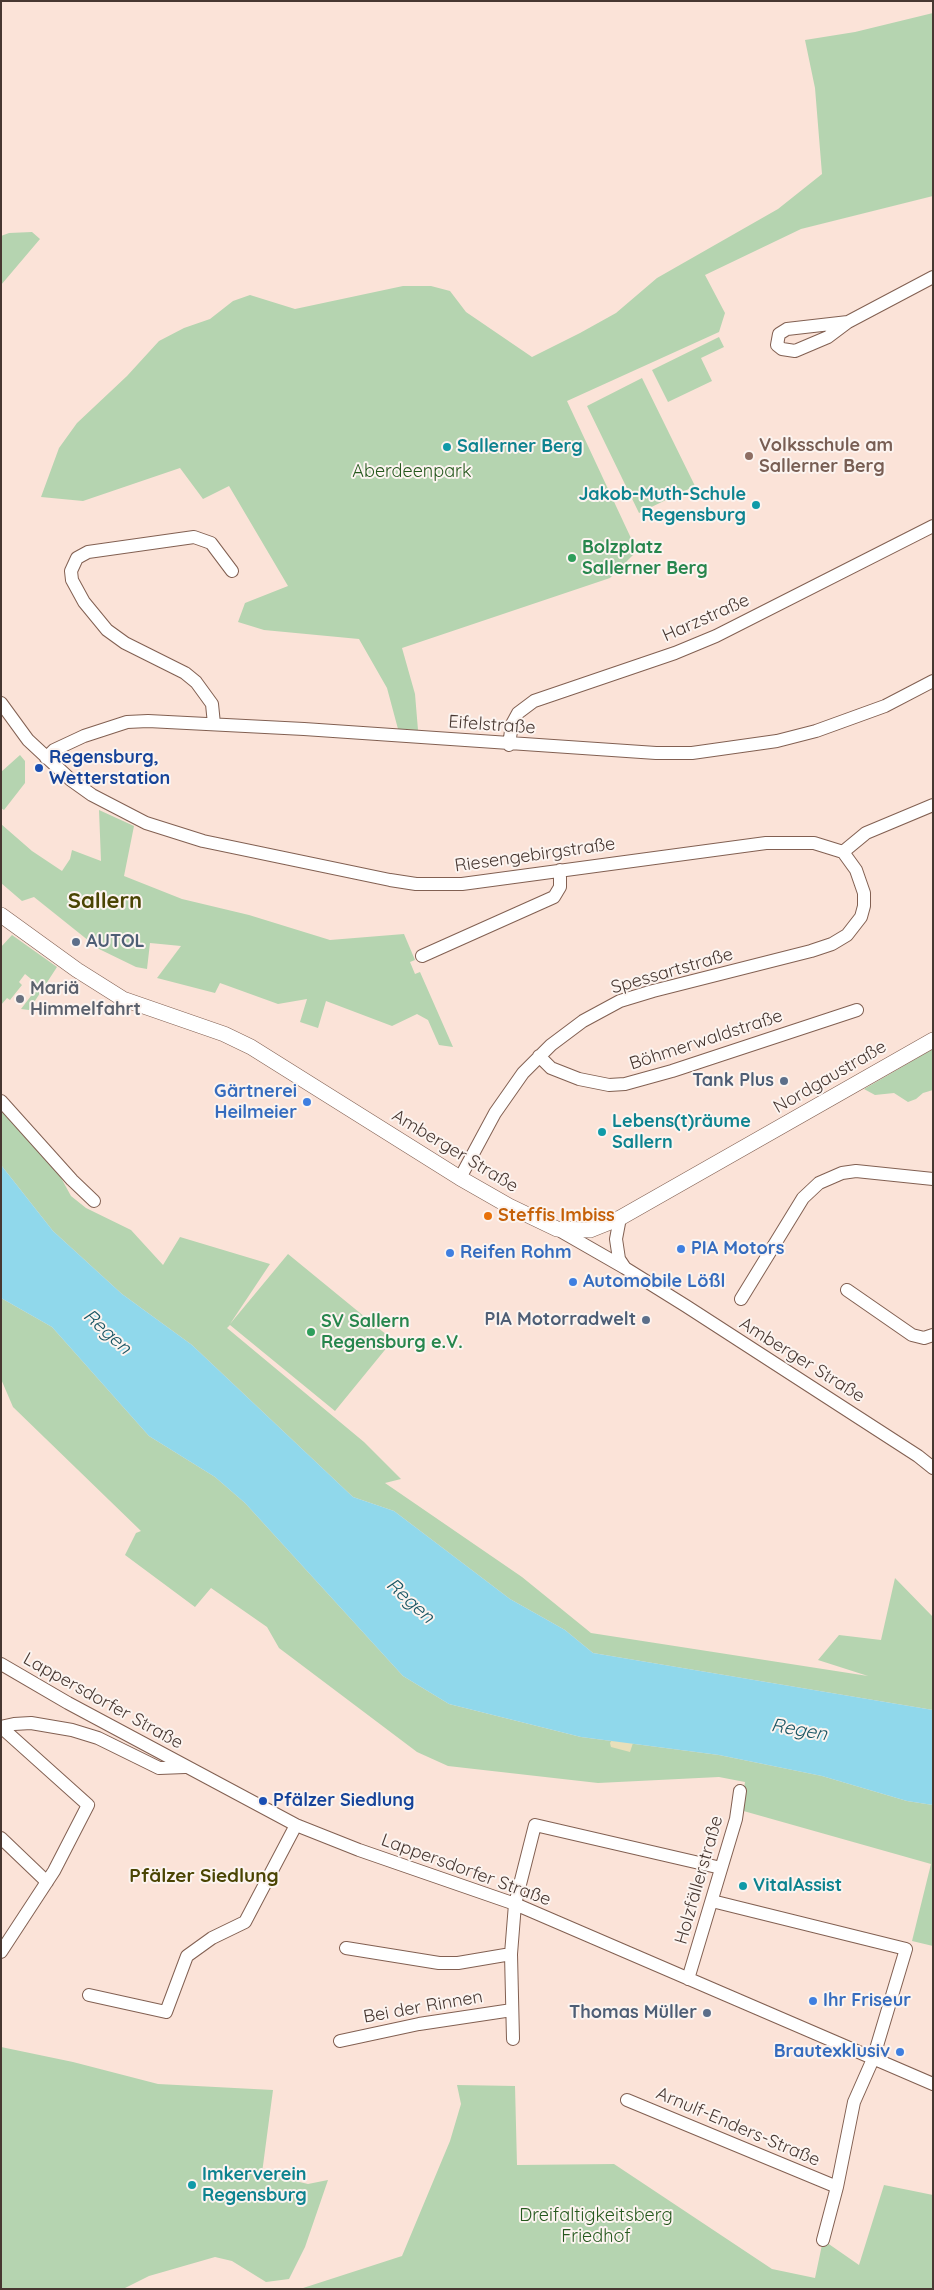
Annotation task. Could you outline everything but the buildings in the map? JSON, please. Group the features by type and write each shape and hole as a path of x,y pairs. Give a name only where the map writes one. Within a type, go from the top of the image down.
{"main road":[{"name":"Amberger Straße","path":"1,915 116,996 140,1007 224,1034 251,1047 460,1178 508,1206 557,1229"},
{"name":"Nordgaustraße","path":"557,1229 590,1230 620,1218 933,1040"}],"street":[{"path":"848,322 788,329 779,334 777,345 782,349 795,351 828,337 848,322 933,277"},
{"name":"Harzstraße","path":"508,744 512,724 518,713 534,701 675,653 716,636 933,526"},
{"path":"214,724 212,704 196,682 185,673 125,643 107,630 84,602 72,580 71,571 73,563 77,558 88,552 194,537 211,543 232,571"},
{"name":"Eifelstraße","path":"46,758 54,750 84,736 127,722 177,721 508,744 656,753 692,753 733,749 816,731 885,706 933,682"},
{"name":"Riesengebirgstraße","path":"1,703 17,726 46,758 92,795 146,823 176,834 241,849 416,884 479,883 560,870 766,843 814,843 843,852"},
{"path":"843,852 866,833 933,805"},
{"name":"Spessartstraße","path":"460,1178 509,1092 539,1056 583,1021 620,1001 652,991 810,951 832,944 847,935 861,917 864,893 856,870 843,852"},
{"path":"422,956 554,897 560,887 560,870"},
{"name":"Böhmerwaldstraße","path":"539,1056 551,1068 579,1079 609,1084 625,1084 672,1071 857,1010"},
{"path":"1,1101 66,1174 94,1201"},
{"path":"741,1299 803,1198 819,1183 842,1173 856,1171 933,1179"},
{"path":"620,1218 616,1239 619,1259 625,1268"},
{"name":"Amberger Straße","path":"557,1229 625,1268 918,1456 933,1468"},
{"path":"847,1290 912,1335 924,1338 933,1335"},
{"name":"Lappersdorfer Straße","path":"1,1664 185,1767 296,1825 359,1850 516,1904 933,2084"},
{"path":"1,1727 31,1723 72,1730 98,1738 159,1768 185,1767"},
{"path":"1,1727 88,1805 47,1882 1,1952"},
{"name":"Holzfällerstraße","path":"688,1979 736,1819 740,1790"},
{"path":"89,1995 166,2012 187,1956 212,1938 245,1922 296,1825"},
{"path":"513,2040 511,1954 516,1904 535,1825 721,1868"},
{"path":"1,1838 47,1882"},
{"path":"712,1901 906,1949 873,2059 854,2102 837,2187 823,2240"},
{"path":"346,1948 439,1963 458,1963 511,1954"},
{"name":"Bei der Rinnen","path":"340,2041 428,2022 512,2010"},
{"name":"Arnulf-Enders-Straße","path":"627,2100 837,2187"}],"green space":[{"name":"Aberdeenpark","path":"933,13 933,196 801,229 705,275 725,313 719,332 567,401 637,551 610,578 402,648 415,694 418,730 398,729 387,688 359,639 264,630 238,622 245,603 288,586 229,486 203,499 180,468 83,501 41,497 59,448 77,423 127,376 159,341 184,328 210,319 233,301 250,295 295,309 403,286 431,286 450,291 466,312 532,357 580,333 616,313 657,278 778,209 822,174 815,88 805,40 855,32"},
{"path":"32,232 40,239 1,285 1,236 9,233"},
{"path":"719,337 724,347 701,358 712,381 668,402 652,370"},
{"path":"642,378 695,486 639,513 587,406"},
{"path":"20,755 25,761 25,783 4,810 1,808 1,772"},
{"path":"99,810 134,826 124,876 182,899 249,915 330,940 404,934 415,960 410,962 415,974 420,972 453,1047 439,1045 428,1020 417,1014 392,1026 326,1001 318,1028 300,1022 307,999 278,1004 220,983 215,993 157,978 181,946 150,943 147,969 136,967 99,949 34,897 22,901 1,883 1,824 32,851 62,871 70,859 72,850 101,861"},
{"path":"12,935 57,967 29,1010 21,1009 34,992 32,989 36,983 25,974 19,982 22,985 10,1000 7,998 1,1005 1,947"},
{"path":"933,1049 933,1090 923,1093 916,1099 908,1102 894,1093 875,1095 864,1089"},
{"path":"1,1107 60,1176 71,1196 86,1208 131,1230 163,1265 180,1237 270,1264 230,1324 288,1254 393,1340 335,1411 230,1325 227,1328 364,1442 401,1479 385,1483 522,1577 591,1633 868,1676 818,1660 839,1635 881,1640 895,1578 933,1617 933,1710 593,1653 565,1630 510,1599 394,1511 353,1497 192,1345 122,1294 53,1231 1,1165"},
{"path":"1,1298 52,1327 149,1436 215,1477 245,1503 403,1676 449,1704 581,1737 719,1755 822,1776 907,1801 933,1805 933,1946 912,1941 931,1864 740,1810 745,1782 719,1777 598,1783 448,1766 417,1752 279,1648 267,1627 211,1588 195,1607 125,1555 136,1533 141,1531 13,1407 1,1379"},
{"path":"1,2047 73,2062 158,2084 273,2090 262,2173 308,2184 328,2180 305,2247 289,2279 266,2282 232,2261 215,2257 149,2276 123,2289 1,2289"},
{"name":"Dreifaltigkeitsberg Friedhof","path":"457,2085 515,2086 517,2165 614,2164 772,2269 815,2278 823,2240 859,2265 884,2185 933,2195 933,2289 300,2289 402,2256 450,2141 461,2104"}],"sand":[{"path":"614,1737 633,1743 630,1752 611,1747 610,1743"}],"water":[{"name":"Regen","path":"1,1165 53,1231 122,1294 192,1345 353,1497 394,1511 510,1599 565,1630 593,1653 933,1710 933,1805 907,1801 822,1776 719,1755 581,1737 449,1704 403,1676 245,1503 215,1477 149,1436 52,1327 1,1298"}],"place":[{"name":"Sallerner Berg","path":"447,447"},
{"name":"Volksschule am Sallerner Berg","path":"749,456"},
{"name":"Jakob-Muth-Schule Regensburg","path":"756,505"},
{"name":"Bolzplatz Sallerner Berg","path":"572,558"},
{"name":"Regensburg, Wetterstation","path":"39,768"},
{"name":"AUTOL","path":"76,942"},
{"name":"Mariä Himmelfahrt","path":"20,999"},
{"name":"Tank Plus","path":"784,1081"},
{"name":"Gärtnerei Heilmeier","path":"307,1102"},
{"name":"Lebens(t)räume Sallern","path":"602,1132"},
{"name":"Steffis Imbiss","path":"488,1216"},
{"name":"PIA Motors","path":"681,1249"},
{"name":"Reifen Rohm","path":"450,1253"},
{"name":"Automobile Lößl","path":"573,1282"},
{"name":"PIA Motorradwelt","path":"646,1320"},
{"name":"SV Sallern Regensburg e.V.","path":"311,1332"},
{"name":"Pfälzer Siedlung","path":"263,1801"},
{"name":"VitalAssist","path":"743,1886"},
{"name":"Ihr Friseur","path":"813,2001"},
{"name":"Thomas Müller","path":"707,2013"},
{"name":"Brautexklusiv","path":"900,2052"},
{"name":"Imkerverein Regensburg","path":"192,2185"}],"district":[{"name":"Sallern","path":"105,901"},
{"name":"Pfälzer Siedlung","path":"204,1876"}]}
